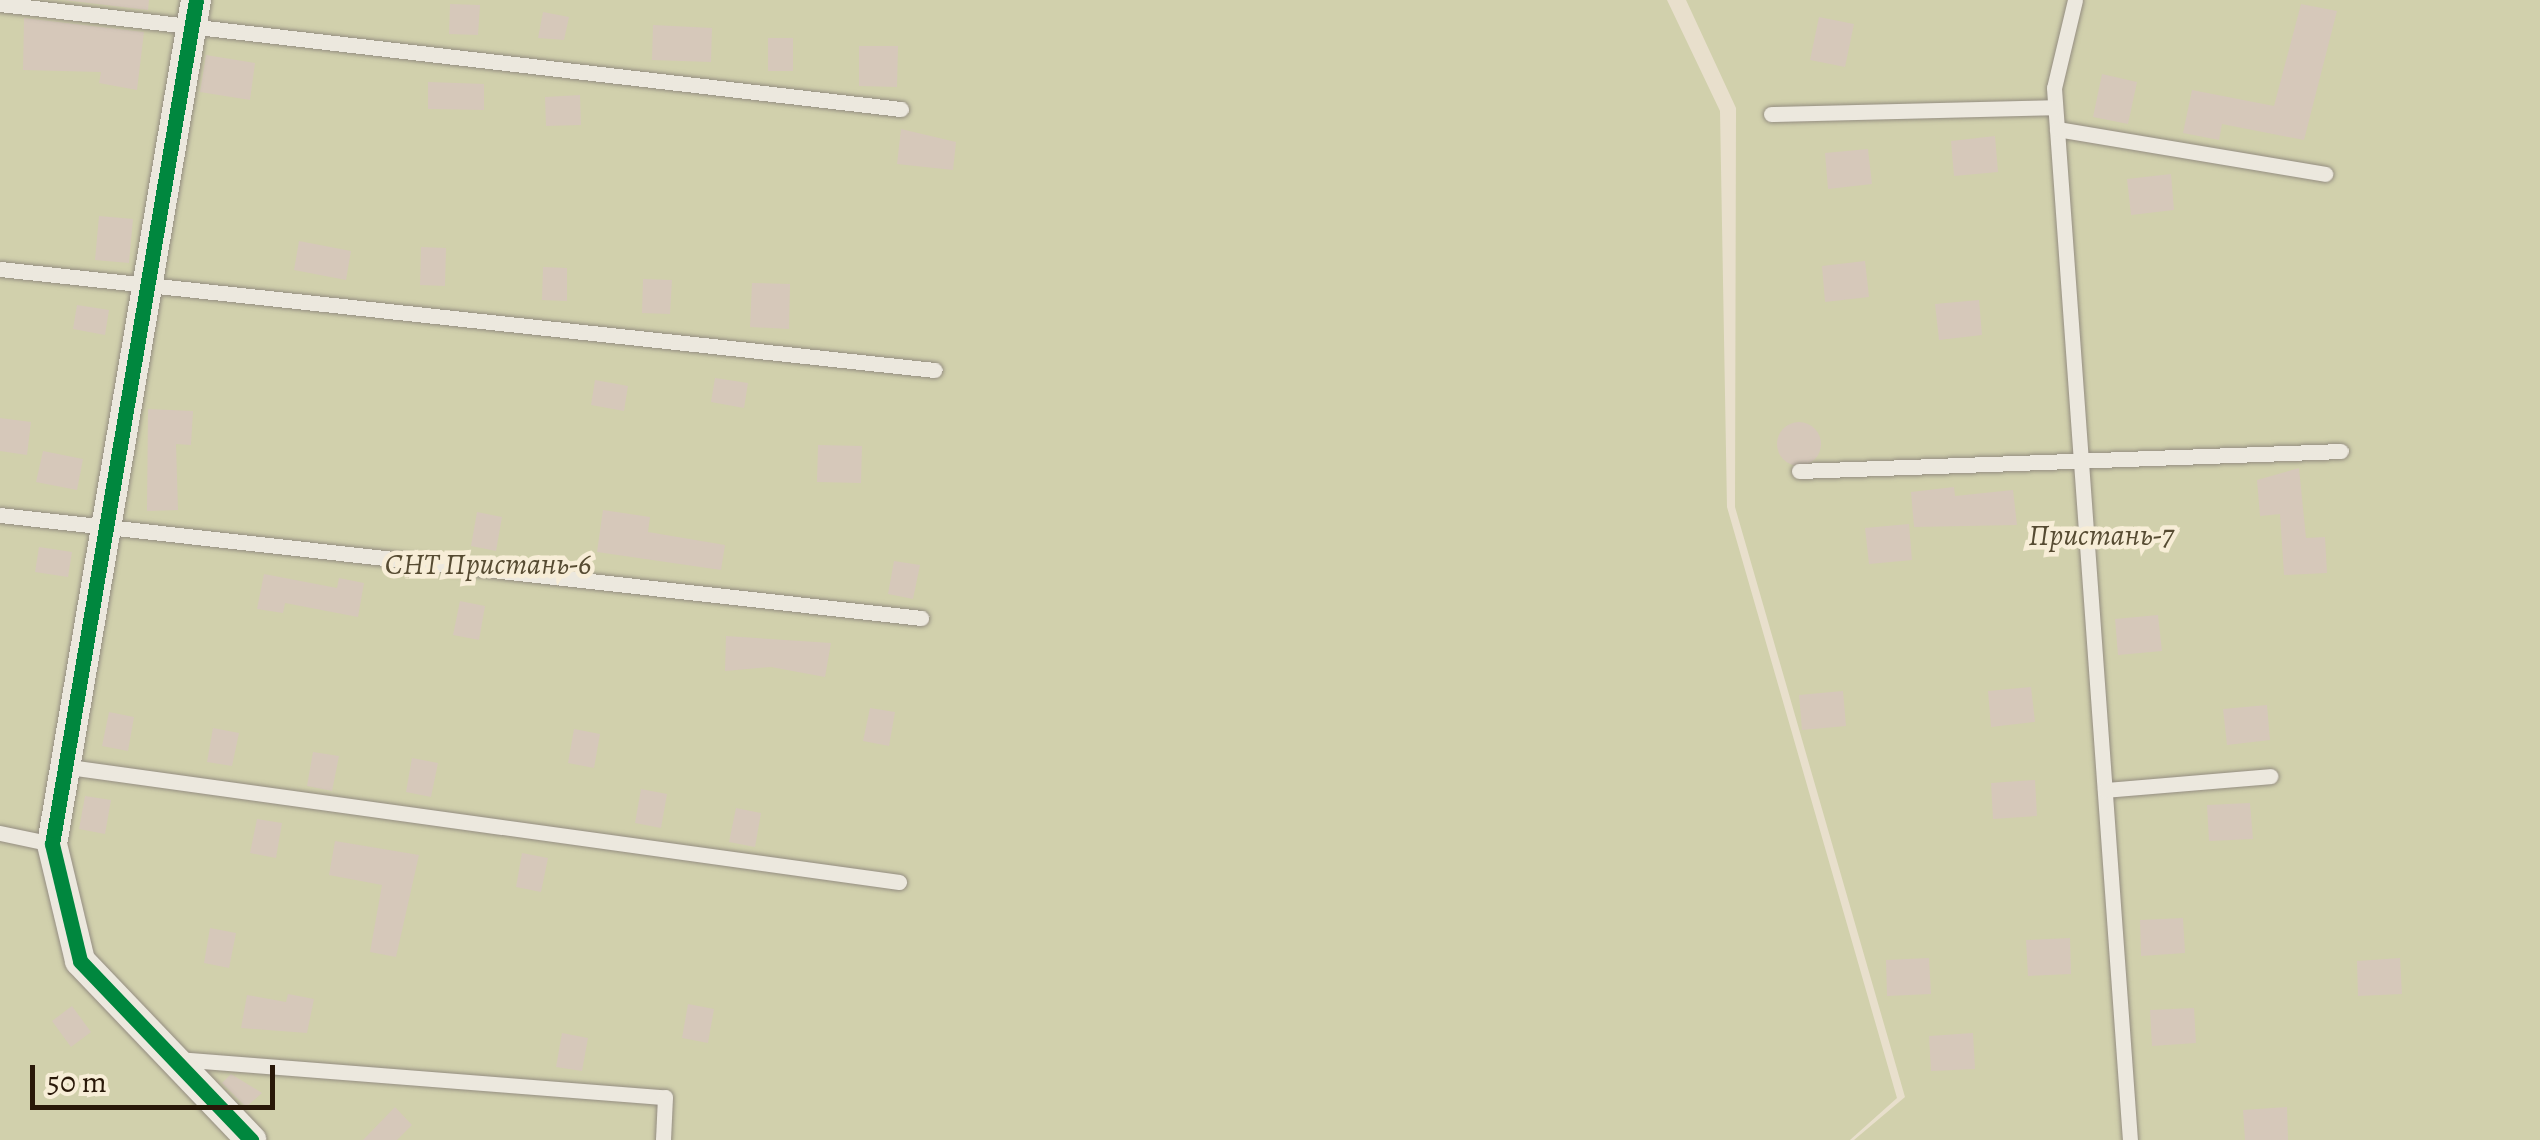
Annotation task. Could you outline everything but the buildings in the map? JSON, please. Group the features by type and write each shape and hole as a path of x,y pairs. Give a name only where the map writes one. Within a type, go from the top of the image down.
{"street":[{"path":"196,0 148,290 101,530 69,768 52,844 80,961 251,1140"}],"lane":[{"path":"2075,0 2056,107 2057,129 2130,1140"},
{"path":"0,4 188,31 901,108"},
{"path":"1771,114 2056,107"},
{"path":"2057,129 2325,174"},
{"path":"0,269 148,290 935,370"},
{"path":"1799,472 2341,451"},
{"path":"0,515 101,530 921,618"},
{"path":"69,768 899,882"},
{"path":"2105,790 2270,776"},
{"path":"0,833 52,844"},
{"path":"173,1058 665,1097 664,1140"}],"green space":[{"name":"СНТ Пристань-6","path":"0,0 1667,0 1720,111 1727,507 1897,1098 1850,1140 0,1140"},
{"name":"Пристань-7","path":"1686,0 2540,0 2540,1140 1854,1140 1905,1097 1735,507 1736,108"}],"cycle path":[{"path":"196,0 52,844 80,961 251,1140"}]}
